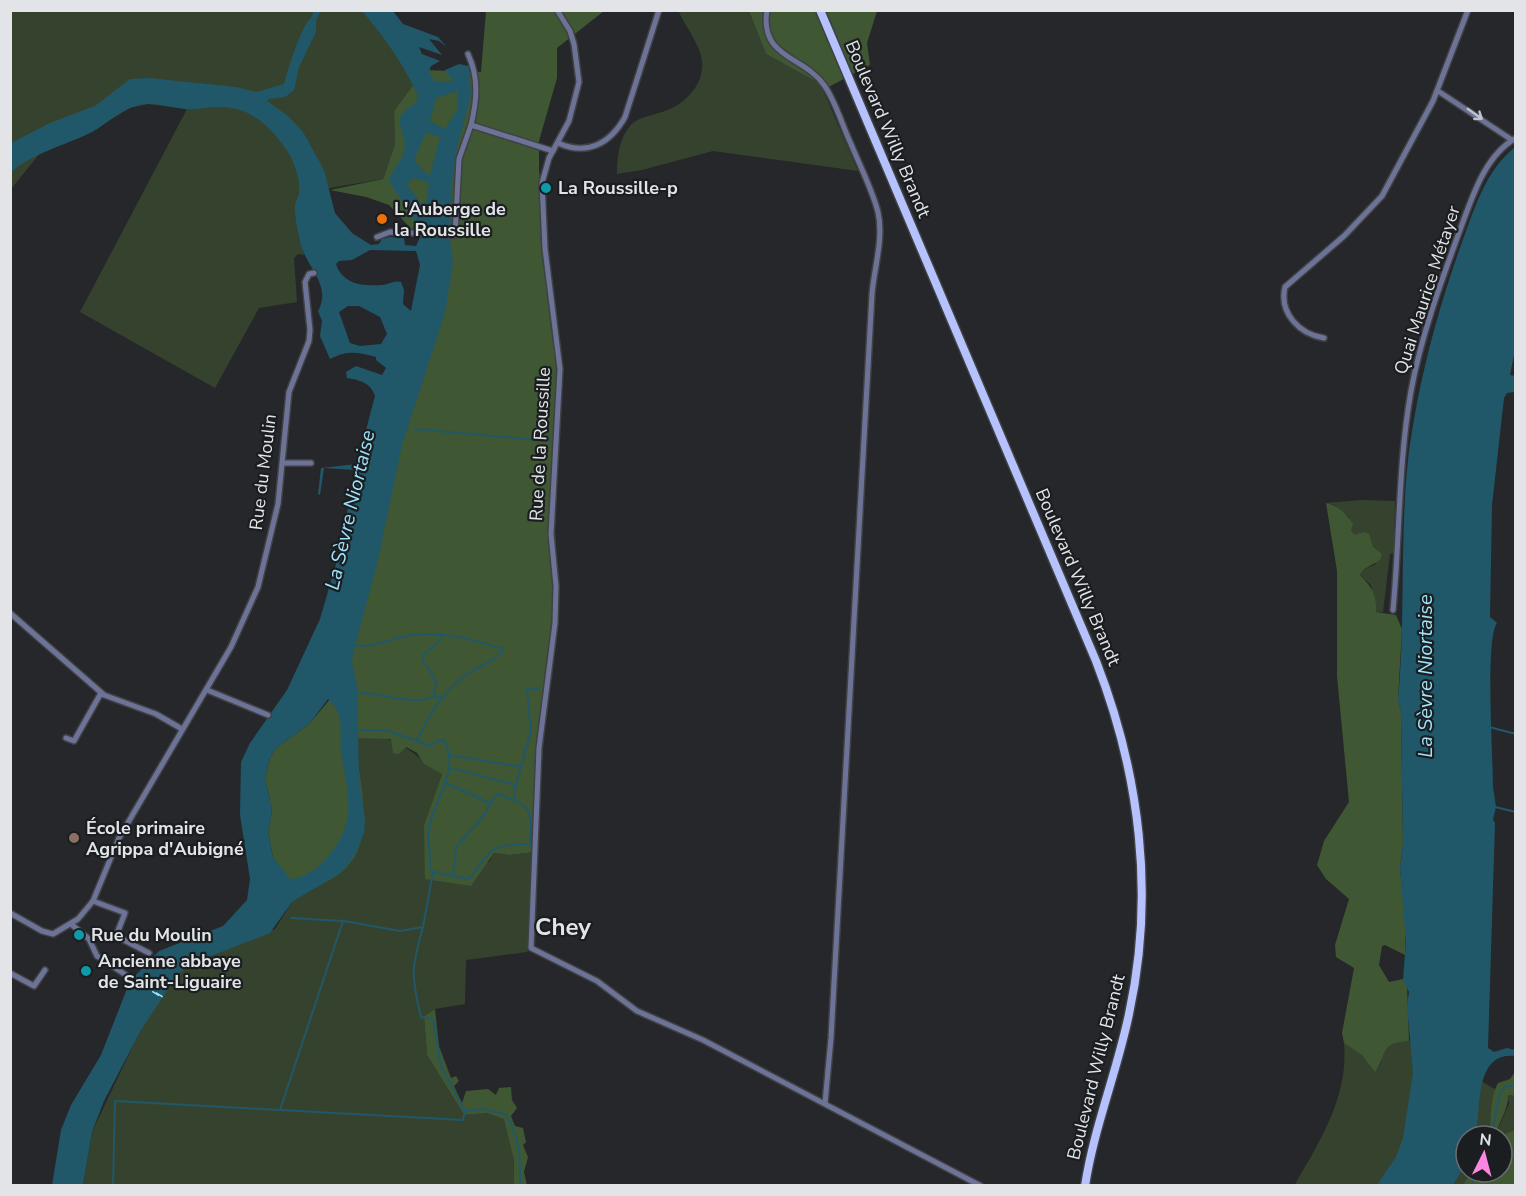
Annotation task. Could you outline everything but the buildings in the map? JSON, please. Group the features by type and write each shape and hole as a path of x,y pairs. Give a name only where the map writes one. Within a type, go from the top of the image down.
{"main road":[{"name":"Boulevard Willy Brandt","path":"820,10 1096,661 1115,715 1128,763 1137,814 1142,866 1139,955 1123,1039 1094,1142 1085,1185"}],"street":[{"name":"Rue de la Roussille","path":"557,10 574,44 579,82 569,121 553,151 542,183 546,249 560,369 551,534 556,605 539,748 531,948 597,981 637,1011 703,1040 825,1103"},
{"path":"558,143 571,149 587,149 605,142 616,132 625,117 659,10"},
{"path":"767,10 767,27 774,45 781,53 818,78 830,95 874,199 880,233 872,294 831,1038 825,1103 981,1185"},
{"path":"1324,338 1308,332 1288,317 1284,300 1285,287 1344,236 1382,196 1438,91 1468,10"},
{"path":"378,237 390,232 418,236 455,235 456,184 460,148 471,125 476,81 475,70 468,54"},
{"path":"1438,91 1514,139"},
{"path":"471,125 553,151"},
{"name":"Quai Maurice Métayer","path":"1392,610 1403,455 1415,373 1446,269 1472,198 1488,166 1514,139"},
{"name":"Rue du Moulin","path":"71,924 93,901 119,838 231,647 258,587 278,504 284,420 289,392 310,330 305,282 309,274 314,273"},
{"path":"282,463 311,463"},
{"path":"10,613 101,693 156,714 182,729"},
{"path":"207,690 268,715"},
{"path":"66,738 74,741 101,693"},
{"path":"93,901 125,913 116,936 149,953"},
{"path":"10,913 42,931 53,934 71,924 89,939 97,956 132,979"},
{"path":"10,973 34,986 45,970"}],"green space":[{"path":"678,10 749,11 766,54 815,81 823,90 858,171 713,151 642,170 617,174 619,148 630,126 634,122 679,104 691,93 702,72 699,51"},
{"path":"11,11 379,11 424,70 394,111 395,144 383,179 299,193 295,214 304,255 298,254 294,258 297,302 259,308 215,388 80,312 187,109 148,104 130,108 90,132 41,152 11,189"},
{"path":"486,11 604,11 557,48 557,78 539,141 539,170 562,375 555,528 558,608 547,690 536,852 509,855 494,853 471,886 425,879 424,825 442,774 424,764 417,753 406,747 399,754 393,753 391,739 357,738 364,808 361,842 354,857 343,871 292,902 284,875 273,857 268,832 272,811 265,777 270,758 276,748 310,723 330,699 440,260 389,205 366,197 330,190 383,179 395,144 394,111 424,70 481,72"},
{"path":"749,11 877,11 867,43 870,65 823,90 815,81 766,54"},
{"path":"1361,500 1395,501 1394,553 1390,554 1383,612 1376,612 1371,585 1360,575 1363,570 1376,564 1351,531 1349,517 1335,505 1326,503"},
{"path":"1326,503 1345,513 1353,524 1351,531 1355,535 1364,532 1369,534 1373,547 1382,554 1380,560 1363,570 1360,575 1373,592 1376,612 1396,615 1402,629 1398,700 1401,711 1403,844 1400,869 1406,927 1405,955 1385,945 1382,946 1379,965 1389,982 1403,979 1407,983 1409,1041 1389,1047 1375,1072 1362,1055 1344,1043 1342,1033 1354,968 1336,957 1335,945 1349,899 1326,879 1317,865 1324,841 1349,802 1337,676 1337,571"},
{"path":"377,737 396,742 442,774 424,825 489,862 494,853 509,855 536,852 533,946 527,952 466,960 465,1004 435,1009 424,1016 427,1055 464,1115 485,1113 496,1115 505,1120 508,1125 513,1151 514,1185 83,1186 92,1132 168,972 275,929 292,902 342,872 351,862 364,833 357,738"},
{"path":"435,1009 439,1046 451,1078 456,1076 459,1081 454,1086 462,1103 466,1091 488,1089 496,1095 499,1088 511,1087 512,1100 517,1108 511,1116 515,1126 523,1128 526,1142 523,1145 528,1157 524,1172 527,1185 514,1185 514,1160 504,1119 487,1113 464,1115 427,1055 424,1016"},
{"path":"1409,1041 1495,1089 1497,1124 1454,1124 1454,1184 1463,1185 1294,1186 1323,1135 1337,1100 1342,1081 1344,1043 1380,1065 1386,1050 1397,1043"},
{"path":"1515,1072 1515,1096 1508,1095 1500,1124 1490,1124 1494,1093 1498,1083 1510,1079"},
{"path":"1508,1095 1515,1096 1515,1130 1514,1124 1500,1124 1509,1104"},
{"path":"1514,1130 1515,1185 1463,1185 1514,1184"}],"water":[{"name":"La Sèvre Niortaise","path":"313,11 321,11 316,20 316,32 299,67 294,90 285,97 267,101 288,116 303,132 324,170 335,213 352,233 371,245 379,244 382,239 390,237 404,238 405,245 416,246 422,233 389,181 404,151 404,137 400,126 401,115 416,103 418,95 393,51 362,11 393,11 403,24 438,37 447,47 439,41 429,39 442,55 419,47 422,54 440,61 431,66 429,72 435,82 453,81 445,70 459,64 469,66 471,95 457,148 452,183 450,239 453,262 445,313 402,445 378,560 353,654 352,662 357,687 359,776 365,820 364,833 355,855 342,872 292,902 270,933 193,963 178,974 141,1030 104,1101 92,1132 83,1185 52,1185 61,1130 71,1105 101,1055 130,981 159,951 223,926 247,900 250,879 240,815 241,762 250,743 287,690 320,619 336,564 356,470 324,468 320,495 318,494 321,468 357,464 375,396 371,388 364,383 347,378 346,372 356,366 382,375 386,368 376,360 376,357 364,354 347,353 330,359 320,336 322,321 318,311 322,302 322,292 320,284 303,250 296,223 295,205 299,195 299,181 296,169 289,153 280,141 258,119 231,108 184,109 156,104 139,105 120,113 92,132 30,159 11,172 11,143 50,123 95,106 130,79 149,78 236,87 257,92 284,84 298,40","holes":["458,91 457,110 445,129 430,121 436,98","426,133 440,137 430,175 424,172 414,160","415,178 429,183 425,209 408,186 409,181","370,250 416,251 420,265 411,311 403,304 404,290 401,282 368,285 354,283 343,276 336,264 339,261 352,260","348,306 359,306 380,317 387,334 381,344 360,346 350,343 339,312","328,699 338,712 348,794 346,824 336,846 320,865 311,872 290,879 273,857 268,832 272,811 265,777 270,758 276,748 310,723"]},
{"name":"La Sèvre Niortaise","path":"1515,147 1516,345 1510,375 1515,376 1515,392 1507,393 1504,398 1492,505 1490,617 1497,623 1493,633 1491,651 1490,700 1493,787 1496,807 1493,819 1495,823 1488,1048 1494,1052 1507,1048 1515,1050 1515,1056 1502,1057 1492,1063 1486,1072 1482,1084 1477,1124 1454,1124 1453,1185 1377,1185 1396,1157 1403,1138 1413,1073 1407,1005 1409,992 1403,979 1406,941 1400,869 1403,844 1401,711 1398,700 1402,638 1404,513 1409,451 1418,398 1444,295 1476,205 1488,179"}],"waterway":[{"path":"415,429 551,441"},
{"path":"352,645 367,646 412,635 436,634 504,649 452,687 432,712 417,741 428,746 443,739 448,751 448,773 429,829 430,867 433,872"},
{"path":"434,696 436,681 422,659 423,655 439,642 443,634"},
{"path":"521,767 531,730 527,689 539,688"},
{"path":"356,692 410,700 441,698"},
{"path":"1489,727 1516,734"},
{"path":"356,730 386,730 417,741"},
{"path":"450,755 521,767 516,785"},
{"path":"451,768 516,785 514,798"},
{"path":"446,783 490,803"},
{"path":"423,927 433,872 469,879 488,854 494,850 508,845 530,844 530,816 523,805 497,794 481,819 456,847 453,876"},
{"path":"1495,807 1516,812"},
{"path":"113,1186 115,1101 280,1110 343,921 291,918"},
{"path":"280,1110 463,1120 465,1111 441,1066 433,1019 421,1017 418,1003 414,963 423,927 400,931 344,921"},
{"path":"1494,1124 1500,1093 1506,1086 1516,1086"},
{"path":"465,1111 483,1109 505,1114 517,1140 520,1186"}],"ferry route":[{"path":"132,978 163,997 163,998 132,979 132,978"}],"place":[{"name":"La Roussille-p","path":"546,188"},
{"name":"L'Auberge de la Roussille","path":"382,219"},
{"name":"École primaire Agrippa d'Aubigné","path":"74,838"},
{"name":"Rue du Moulin","path":"79,935"},
{"name":"Ancienne abbaye de Saint-Liguaire","path":"86,971"}],"district":[{"name":"Chey","path":"563,927"}]}
